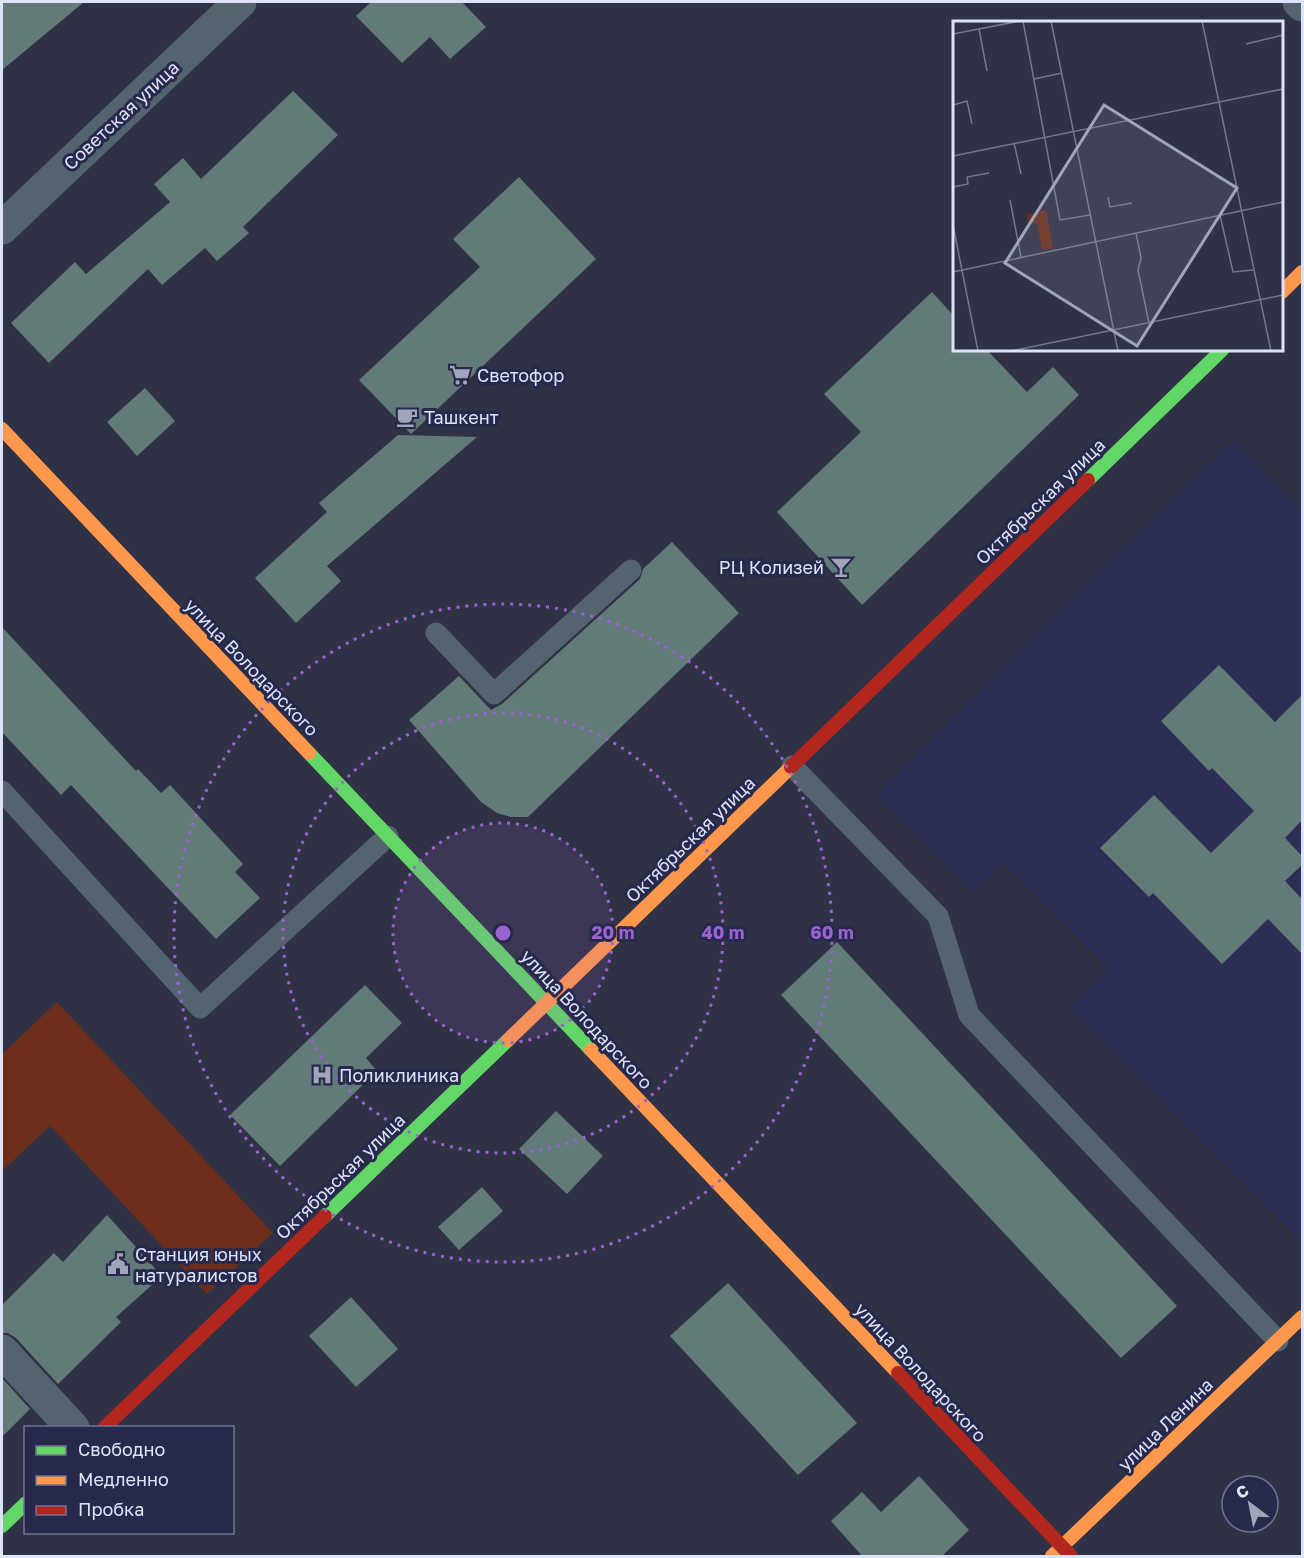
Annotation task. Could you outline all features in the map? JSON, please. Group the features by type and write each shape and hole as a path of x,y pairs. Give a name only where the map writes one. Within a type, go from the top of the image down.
{"street":[{"name":"Советская улица","path":"2,228 240,2"},
{"path":"1299,2 1302,5"},
{"path":"1283,290 1302,272"},
{"name":"Октябрьская улица","path":"107,1426 1221,351"},
{"name":"улица Володарского","path":"2,429 546,1003 1062,1553"},
{"name":"улица Ленина","path":"1062,1553 1302,1317"},
{"path":"2,1351 71,1426"},
{"path":"2,1526 24,1505"}],"lane":[{"path":"436,633 494,694 631,570"},
{"path":"792,766 938,916 969,1015 1278,1341"},
{"path":"2,791 200,1008 388,836"}],"shaded area":[{"path":"1233,441 1302,512 1302,1242 1071,1007 1109,969 1004,863 974,892 876,793"},
{"path":"57,1002 273,1233 207,1294 50,1126 2,1171 2,1054"}],"building":[{"path":"2,2 84,2 2,70"},
{"path":"371,2 462,2 486,27 450,59 430,37 402,63 356,16"},
{"path":"293,91 338,135 243,227 249,233 217,261 205,248 162,285 148,269 49,363 11,323 75,262 86,274 170,202 154,184 183,158 201,179"},
{"path":"519,177 596,259 411,434 359,380 480,267 453,239"},
{"path":"932,292 953,315 953,351 988,351 1027,392 1053,367 1079,395 862,605 777,512 861,432 824,394"},
{"path":"145,388 175,421 137,456 107,422"},
{"path":"398,435 477,437 327,566 341,581 296,623 255,578 327,512 319,503"},
{"path":"672,542 739,613 528,817 511,817 497,813 481,802 409,720 459,676 491,710 502,704 640,579 643,569"},
{"path":"2,627 136,771 138,769 161,793 170,785 243,864 235,872 260,898 216,939 71,785 61,795 2,732"},
{"path":"1219,665 1275,722 1302,695 1302,820 1285,838 1302,856 1302,865 1285,881 1302,899 1302,954 1268,919 1222,964 1153,893 1149,897 1100,848 1154,795 1211,853 1254,811 1212,768 1209,771 1161,721"},
{"path":"837,942 1177,1306 1121,1358 781,995"},
{"name":"Поликлиника","path":"365,985 402,1023 366,1058 377,1071 280,1166 230,1115"},
{"path":"556,1111 603,1156 567,1194 519,1149"},
{"path":"482,1187 503,1211 459,1250 438,1227"},
{"path":"107,1215 162,1276 116,1317 121,1322 58,1384 16,1338 8,1333 2,1333 2,1305 54,1253 63,1262"},
{"path":"728,1283 857,1423 798,1475 670,1336"},
{"path":"351,1297 398,1349 356,1387 309,1336"},
{"path":"2,1378 30,1409 2,1437"},
{"path":"919,1476 969,1530 941,1557 863,1557 831,1521 862,1492 881,1512"}],"traffic: fast":[{"path":"1088,480 1221,351"},
{"path":"309,753 591,1050"},
{"path":"325,1216 508,1040"},
{"path":"2,1526 24,1505"}],"traffic: slow":[{"path":"1283,291 1302,272"},
{"path":"2,429 309,753"},
{"path":"508,1040 791,767"},
{"path":"591,1050 898,1373"},
{"path":"1052,1556 1302,1317"}],"traffic: jam":[{"path":"791,767 1088,480"},
{"path":"106,1426 325,1216"},
{"path":"898,1373 1071,1556"}],"place":[{"name":"Светофор","path":"460,375"},
{"name":"Ташкент","path":"407,417"},
{"name":"РЦ Колизей","path":"841,567"},
{"name":"Поликлиника","path":"322,1075"},
{"name":"Станция юных натуралистов","path":"118,1264"}]}
